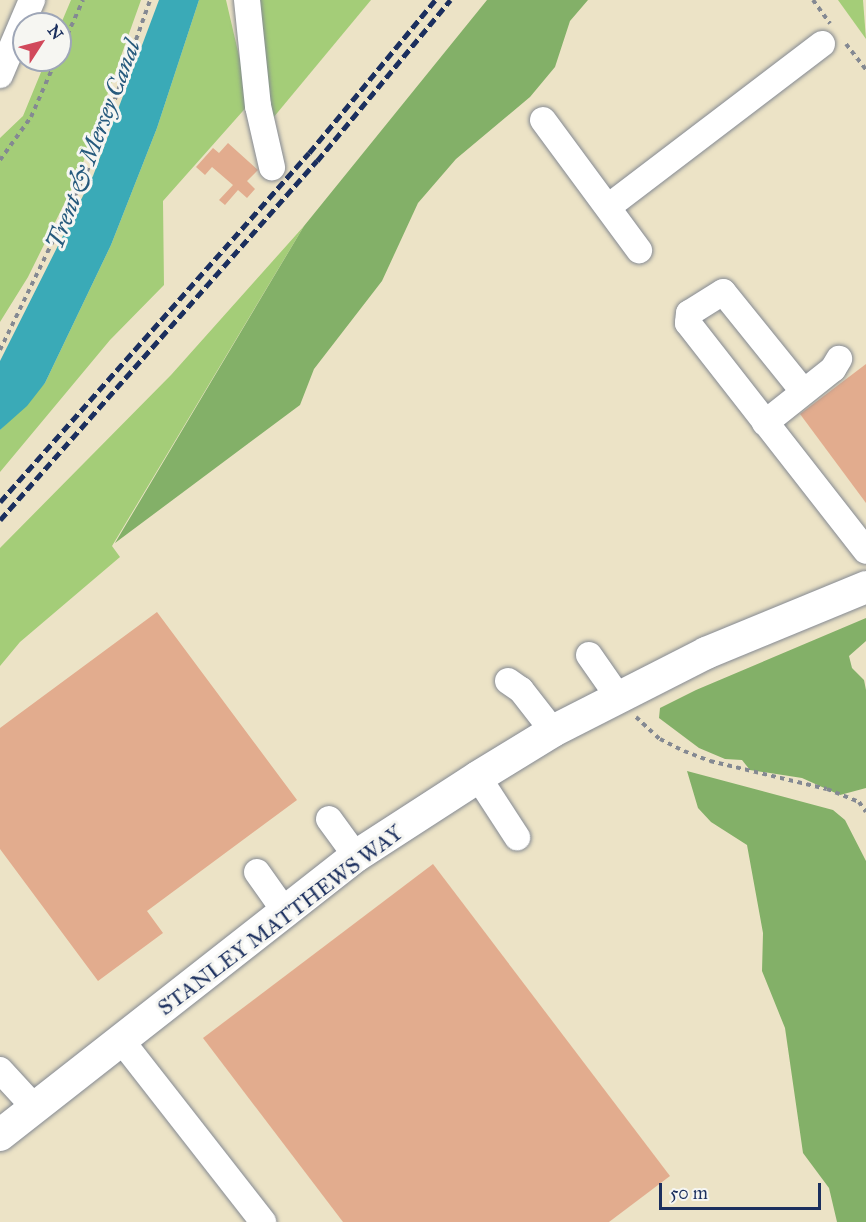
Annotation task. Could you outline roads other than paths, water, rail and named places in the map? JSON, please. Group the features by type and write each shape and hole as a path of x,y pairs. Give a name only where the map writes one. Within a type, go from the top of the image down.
{"main road":[{"name":"STANLEY MATTHEWS WAY","path":"0,1135 356,856 478,777 553,731 706,653 866,587"}],"lane":[{"path":"0,75 32,0"},
{"path":"248,0 258,106 272,167"},
{"path":"608,207 822,44"},
{"path":"543,120 639,250"},
{"path":"803,391 723,292 689,313 688,323 866,551"},
{"path":"765,423 833,369 839,359"},
{"path":"589,655 619,698"},
{"path":"508,681 521,690 553,731"},
{"path":"478,777 517,837"},
{"path":"329,819 356,856"},
{"path":"257,872 286,913"},
{"path":"121,1040 263,1222"},
{"path":"0,1070 35,1108"}],"water":[{"path":"159,0 199,0 157,128 111,245 45,383 27,406 0,430 0,361 93,176"}],"railway":[{"path":"0,502 309,153 435,0"},
{"path":"0,520 317,161 450,0"}],"water label":[{"name":"Trent & Mersey Canal","path":"94,145"}]}
